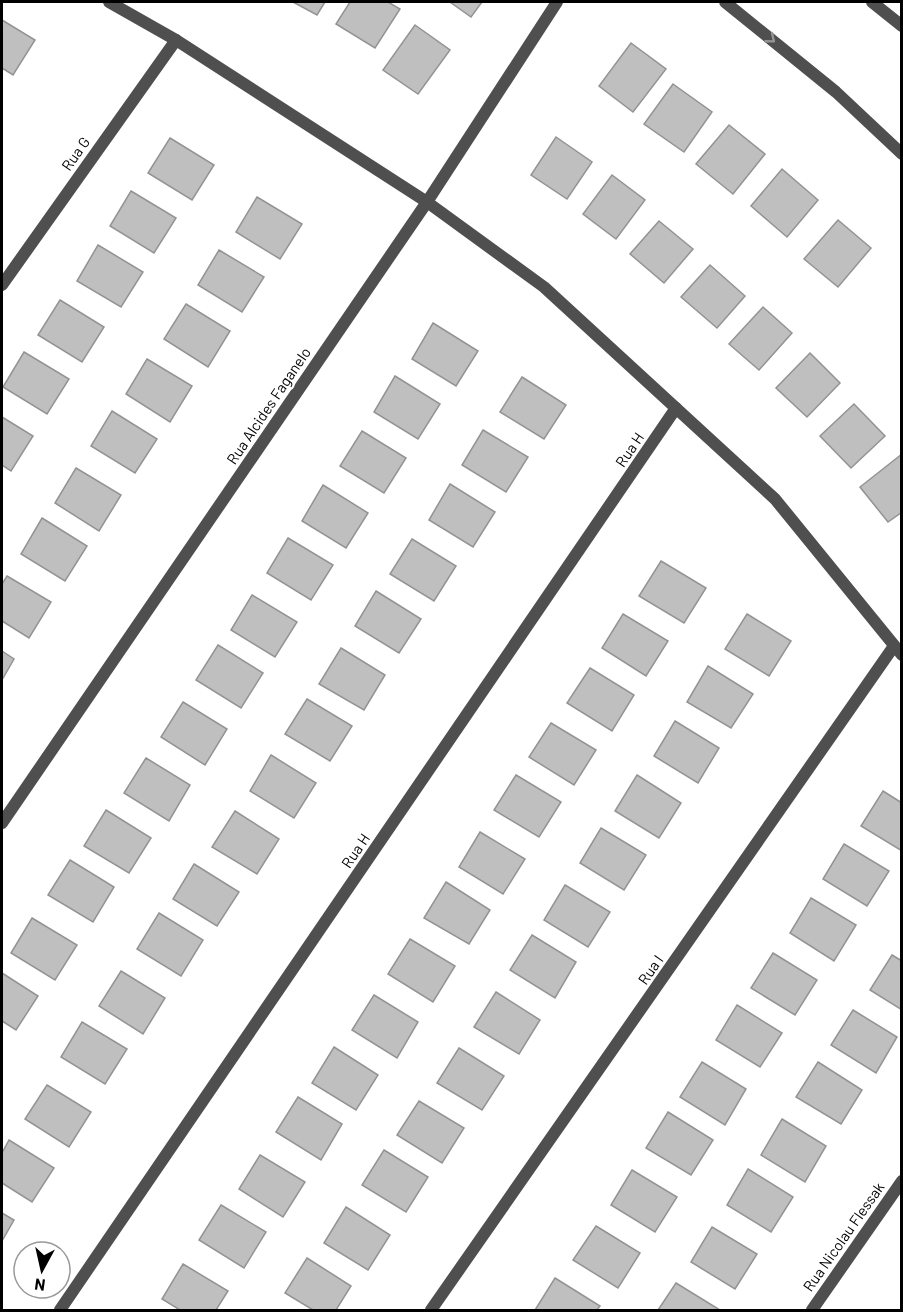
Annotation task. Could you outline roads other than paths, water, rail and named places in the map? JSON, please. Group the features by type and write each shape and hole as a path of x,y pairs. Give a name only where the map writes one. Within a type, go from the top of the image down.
{"street":[{"path":"109,2 176,40 427,202 544,287 775,499 898,650"},
{"name":"Rua Alcides Faganelo","path":"2,823 427,202 556,2"},
{"path":"725,2 836,92 902,154"},
{"path":"872,2 902,26"},
{"name":"Rua G","path":"2,285 176,40"},
{"name":"Rua H","path":"60,1311 676,408"},
{"name":"Rua I","path":"431,1311 898,650"},
{"name":"Rua Nicolau Flessak","path":"812,1311 902,1181"}]}
